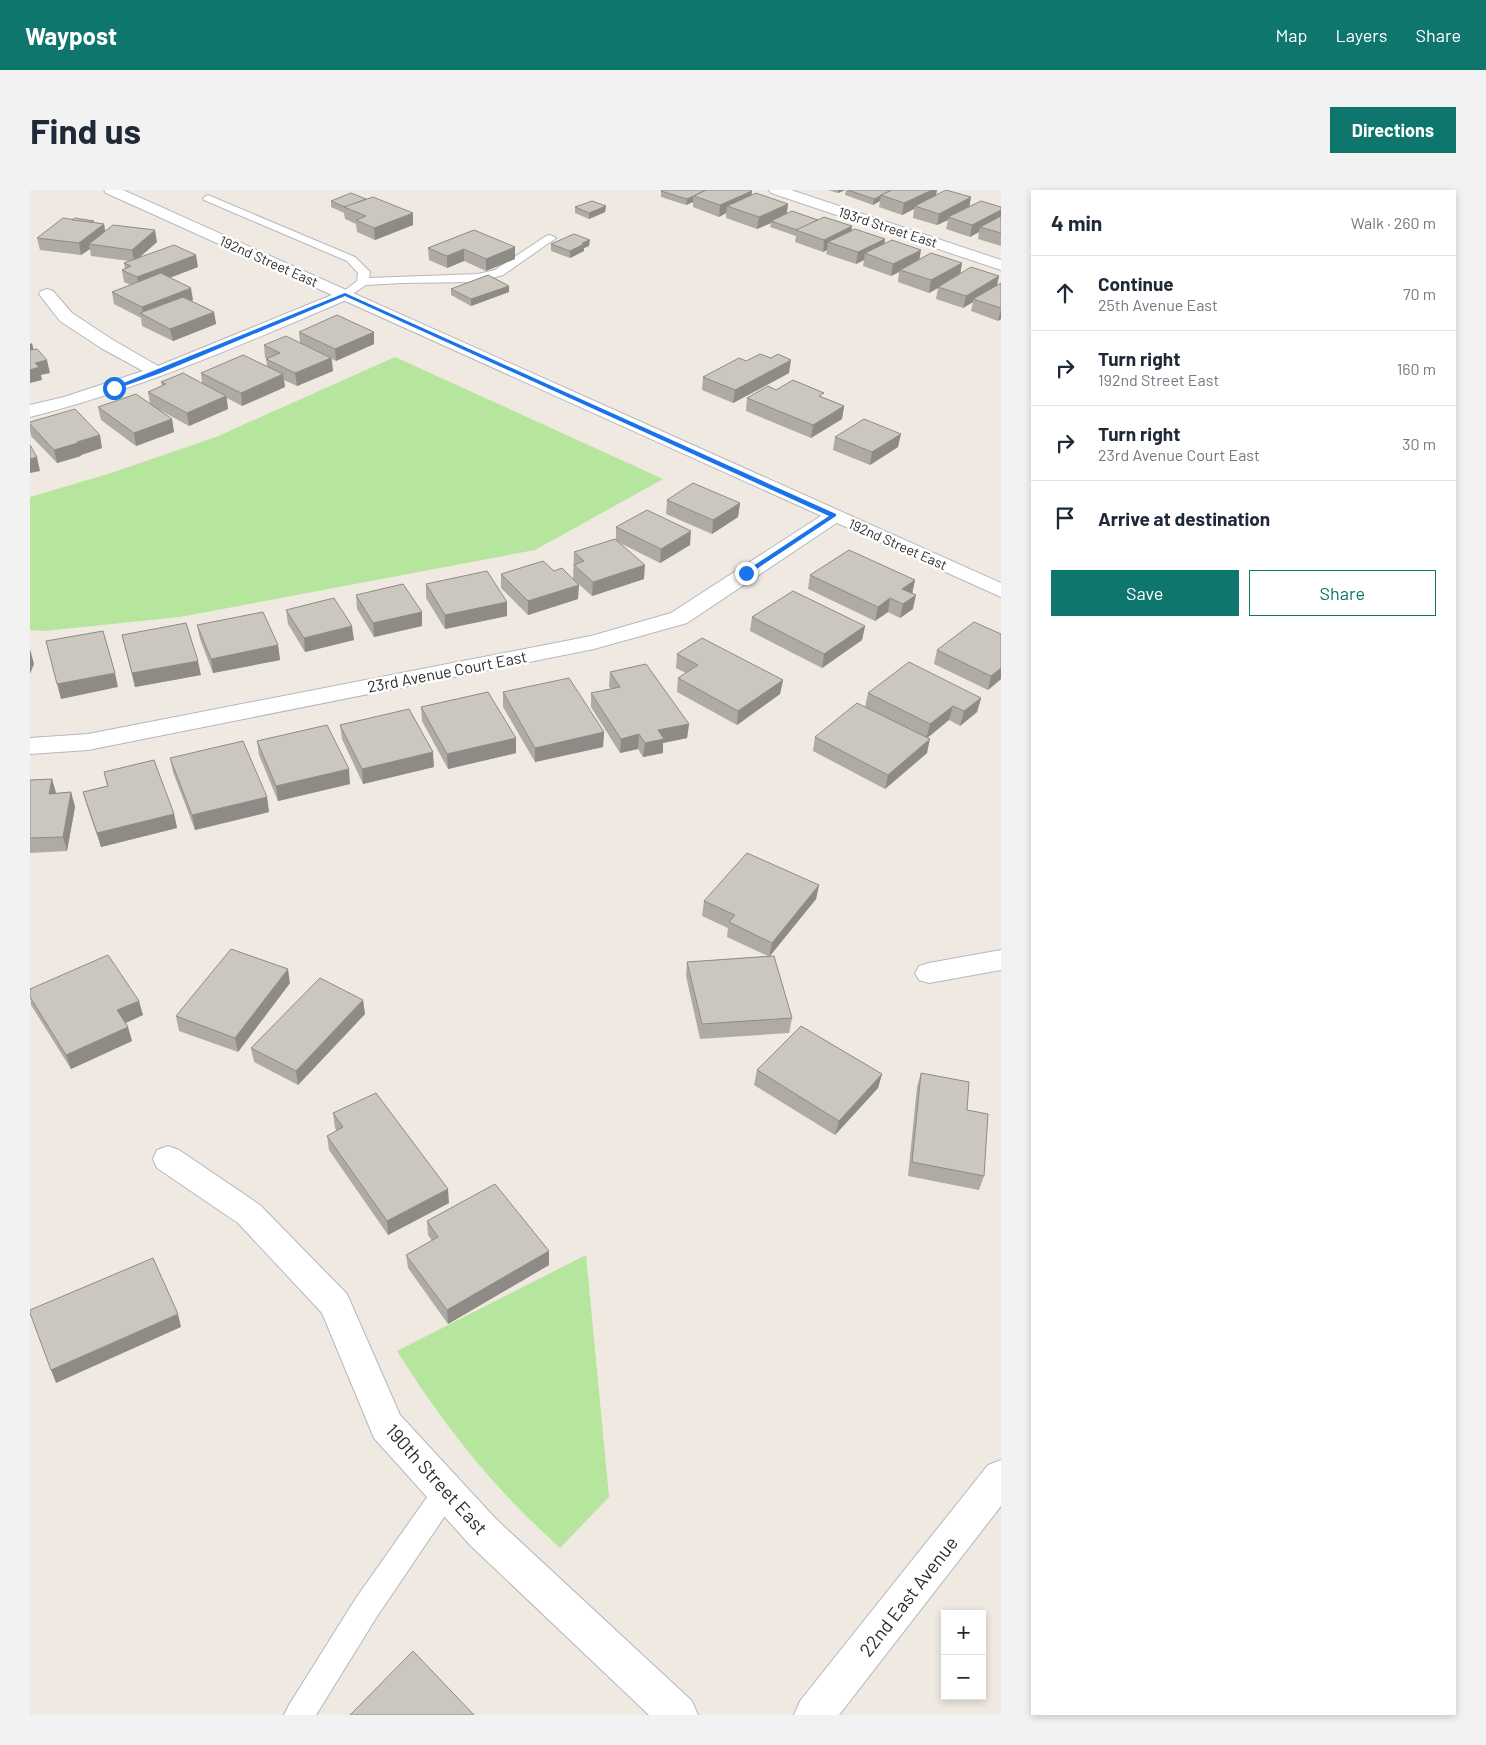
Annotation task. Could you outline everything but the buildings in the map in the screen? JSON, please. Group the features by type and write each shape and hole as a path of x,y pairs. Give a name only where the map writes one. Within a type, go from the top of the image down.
{"street":[{"name":"192nd Street East","path":"111,190 1001,591"},
{"name":"193rd Street East","path":"776,190 1001,264"},
{"path":"47,294 66,317 107,344 156,372"},
{"path":"30,411 114,388 345,295"},
{"name":"23rd Avenue Court East","path":"30,746 88,742 584,644 679,618 834,516"},
{"path":"929,973 1001,960"},
{"name":"190th Street East","path":"168,1159 249,1214 335,1304 386,1426 483,1532 678,1715"},
{"name":"22nd East Avenue","path":"814,1715 1001,1477"}],"lane":[{"path":"208,198 351,259 364,272 363,282"},
{"path":"345,295 363,282 401,278 478,278 499,273 550,238"},
{"path":"298,1715 366,1608 446,1492"}],"green space":[{"path":"395,357 663,479 535,550 180,617 44,631 30,630 30,497 108,474 216,437"},
{"path":"586,1255 609,1497 560,1548 518,1508 475,1460 434,1407 397,1351"}],"route":[{"path":"114,388 345,295 834,516 746,573"}]}
